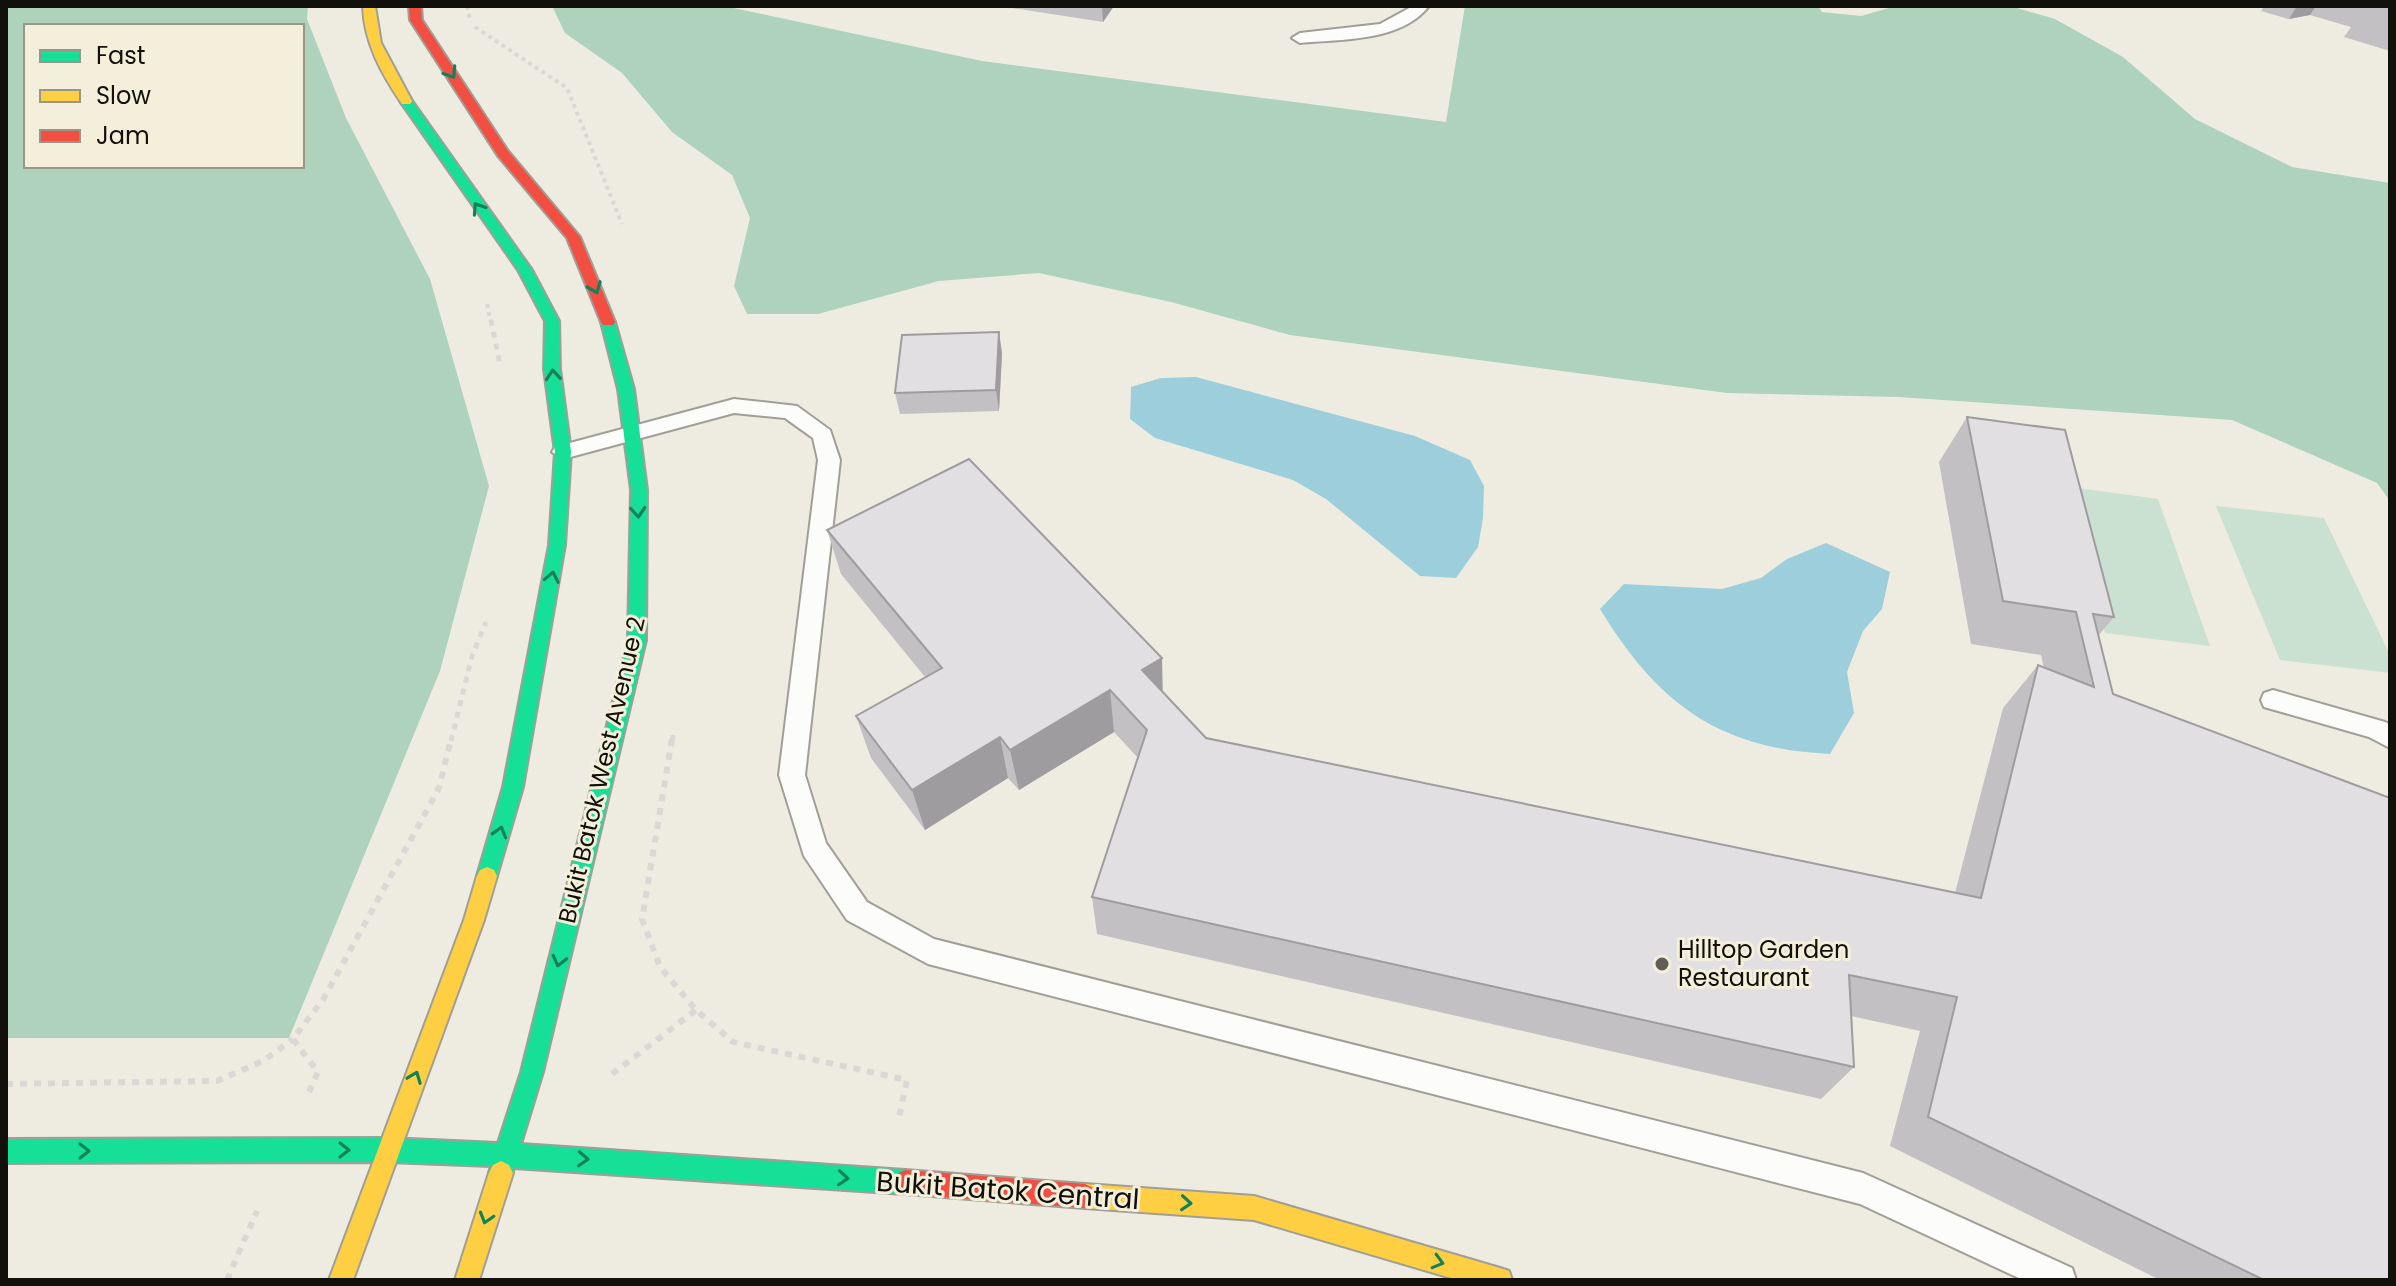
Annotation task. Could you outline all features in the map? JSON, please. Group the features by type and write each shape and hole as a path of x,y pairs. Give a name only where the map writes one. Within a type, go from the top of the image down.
{"main road":[{"path":"341,1280 474,920 513,787 557,545 563,452 552,369 552,321 525,270 391,80 368,21 369,6"},
{"name":"Bukit Batok West Avenue 2","path":"415,6 416,20 517,172 578,244 612,332 633,434 643,577 637,640 532,1072 506,1156"},
{"name":"Bukit Batok Central","path":"6,1151 387,1150 1254,1208 1500,1280"},
{"path":"467,1280 506,1156"}],"lane":[{"path":"1300,38 1380,30 1416,14 1421,6"},
{"path":"563,452 734,406 790,411 823,435 829,460 792,775 814,848 857,911 928,951 1863,1189 2060,1280"},
{"path":"2273,700 2376,729 2390,737"}],"path":[{"path":"467,6 472,25 567,88"},
{"path":"487,301 502,373"},
{"path":"6,1084 217,1081 263,1061 293,1039 324,998 439,788 472,656 490,613"},
{"path":"612,1074 696,1010"},
{"path":"293,1039 318,1072"}],"green space":[{"path":"6,6 308,6 307,19 346,118 430,279 489,486 440,671 289,1038 6,1038"},
{"path":"552,6 724,6 982,61 1446,122 1465,6 1818,6 1822,12 1861,16 1896,6 2010,6 2055,19 2123,57 2195,119 2292,167 2390,183 2390,501 2377,483 2232,420 1899,397 1727,393 1290,335 1171,302 1039,273 939,281 818,314 747,314 734,286 750,218 732,175 672,132 622,73 565,33"},
{"path":"2063,486 2158,499 2210,646 2105,633"},
{"path":"2216,506 2324,518 2390,655 2390,673 2280,660"}],"water":[{"path":"1196,377 1415,436 1470,460 1484,486 1478,547 1456,578 1420,576 1326,499 1293,480 1155,438 1130,419 1131,387 1161,378"},
{"path":"1826,543 1890,572 1882,609 1863,631 1847,672 1854,713 1830,754 1755,742 1723,731 1694,715 1644,671 1600,609 1624,584 1722,589 1761,578 1787,559"}],"building":[{"path":"999,332 996,390 895,393 902,335"},
{"path":"1967,417 2065,430 2114,617 2093,614 2113,694 2390,798 2390,1280 2264,1280 1928,1117 1957,997 1849,975 1854,1067 1092,897 1147,730 1110,690 1010,750 1000,737 912,790 856,716 942,668 827,530 969,459 1162,658 1142,670 1206,738 1981,898 2038,665 2094,687 2076,612 2003,601"}],"traffic: fast":[{"path":"406,101 525,270 552,321 552,369 563,452 557,545 513,787 487,876"},
{"path":"501,1173 532,1072 637,640 639,490 626,389 608,322"},
{"path":"6,1151 387,1150 584,1159 905,1182"}],"traffic: slow":[{"path":"369,6 375,43 406,101"},
{"path":"341,1280 474,920 487,876"},
{"path":"467,1280 501,1173"},
{"path":"1085,1196 1254,1208 1500,1280"}],"traffic: jam":[{"path":"415,6 416,20 503,153 573,237 608,322"},
{"path":"905,1182 1085,1196"}],"place":[{"name":"Hilltop Garden Restaurant","path":"1662,964"}]}
